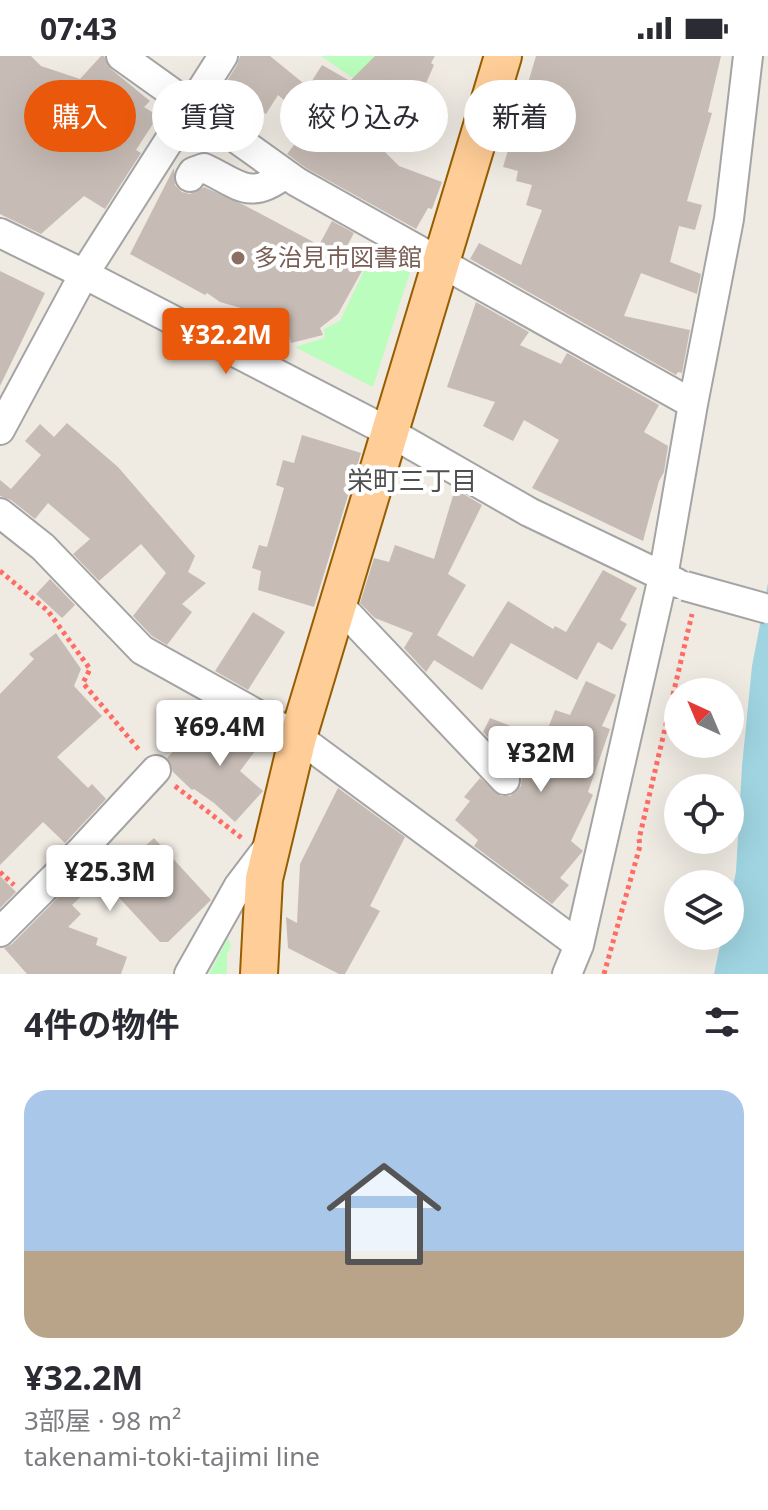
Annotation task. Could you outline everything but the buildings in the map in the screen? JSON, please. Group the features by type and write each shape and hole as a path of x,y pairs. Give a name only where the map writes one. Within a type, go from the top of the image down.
{"main road":[{"path":"259,974 268,847 298,737 503,56"}],"street":[{"path":"121,56 155,80"},
{"path":"208,80 223,56"},
{"path":"567,974 579,945 681,589 693,404 729,219 748,56"},
{"path":"0,430 84,274 162,152"},
{"path":"255,152 285,174 693,404"},
{"path":"190,177 193,172 204,168 241,187 255,189 267,188 285,174"},
{"path":"0,233 391,433 529,512 681,589 768,609"},
{"path":"0,513 43,547 142,650 298,737 579,945"},
{"path":"339,605 505,780"},
{"path":"0,932 146,784"},
{"path":"189,974 238,887 268,847"}],"path":[{"path":"0,571 48,611 67,634 90,669 83,683 146,784 268,847"},
{"path":"604,974 628,893 681,589"},
{"path":"620,891 628,893"}],"green space":[{"path":"321,56 402,56 391,80 356,80"},
{"path":"369,260 393,272 411,269 373,387 295,347 325,338 324,329 340,321"},
{"path":"228,938 231,946 227,954 227,974 209,974"}],"water":[{"path":"768,583 768,974 714,974 719,950 744,950 744,870 736,870 737,854 744,854 744,774 742,774 752,666"}],"place":[{"name":"多治見市図書館","path":"238,258"}],"district":[{"name":"栄町三丁目","path":"412,481"}]}
